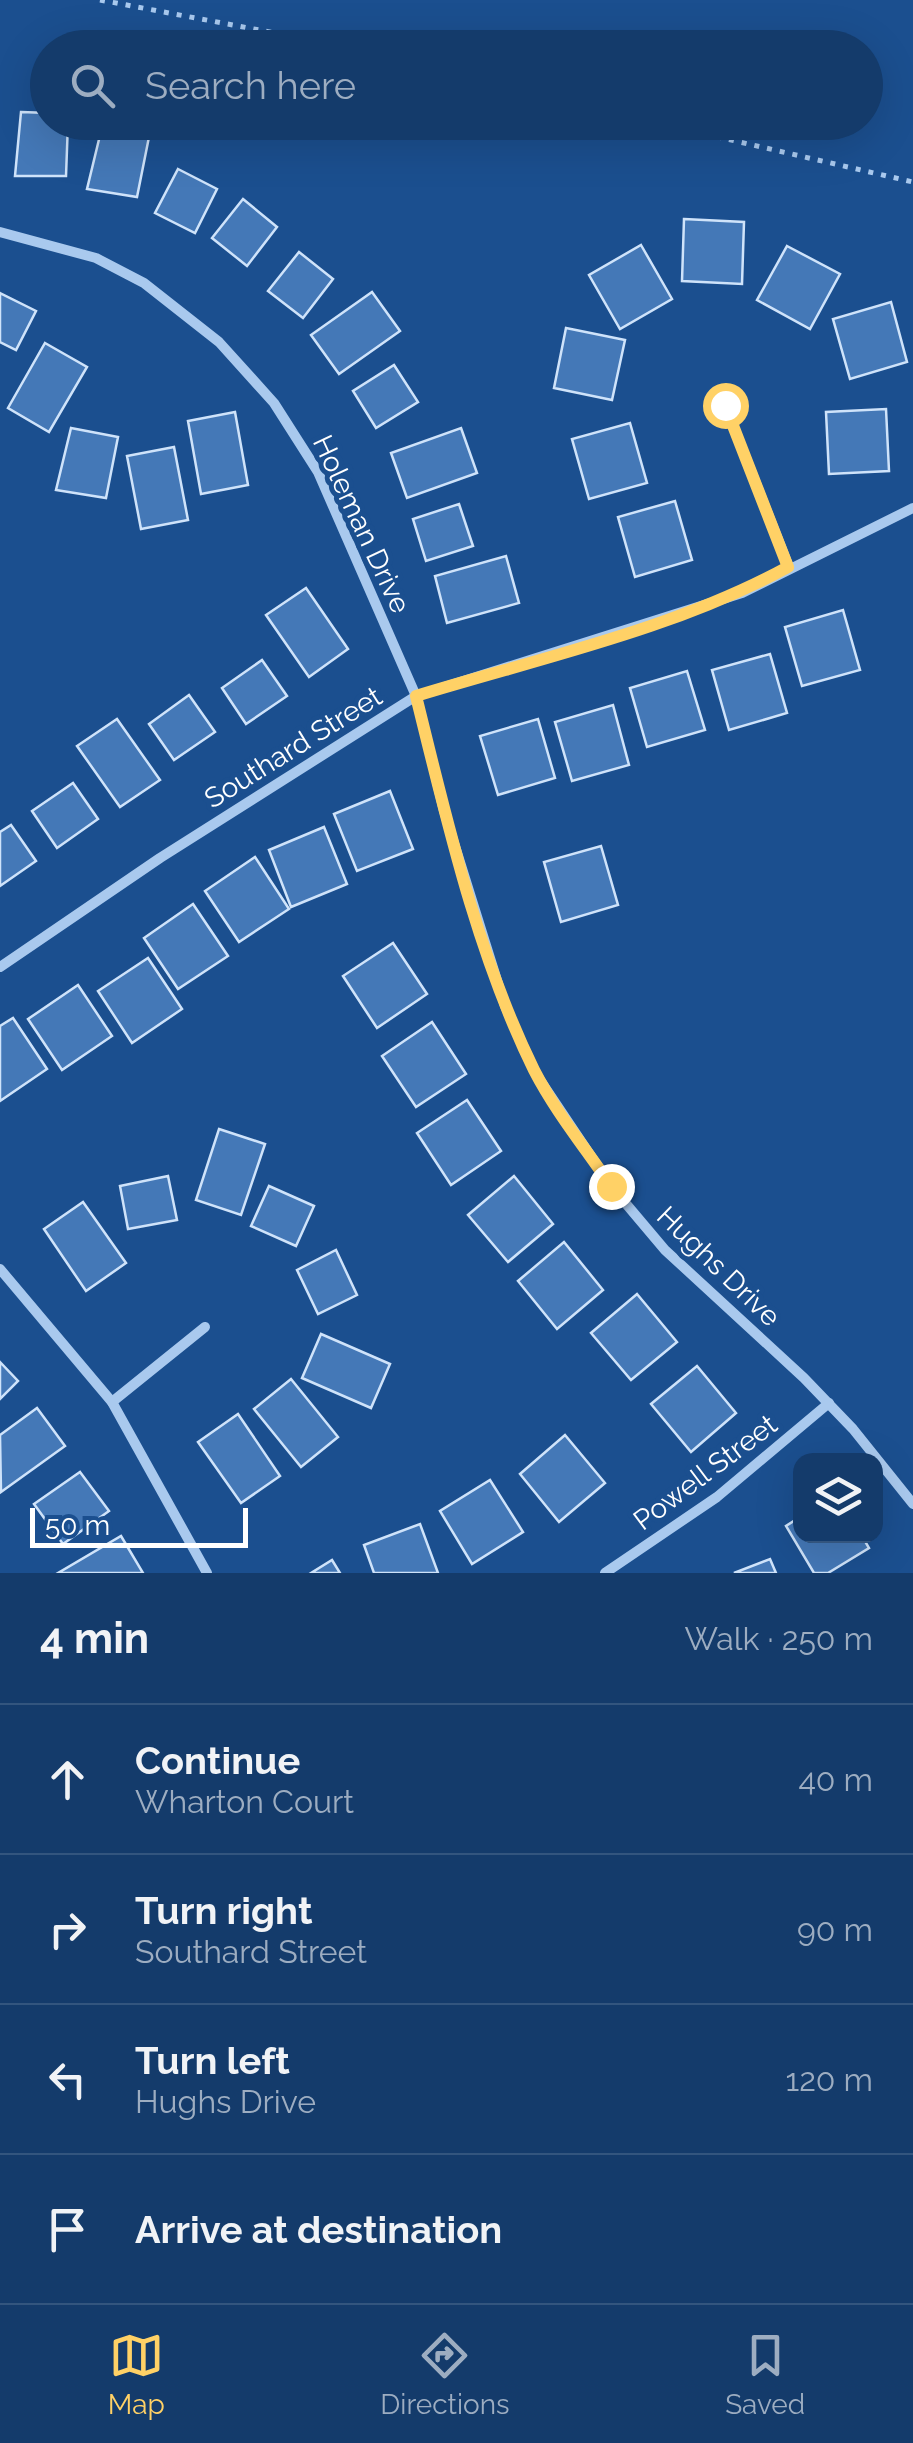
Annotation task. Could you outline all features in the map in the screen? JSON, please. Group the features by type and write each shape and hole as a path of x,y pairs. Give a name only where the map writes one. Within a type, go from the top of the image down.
{"street":[{"name":"Holeman Drive","path":"0,232 96,258 144,283 219,342 274,403 318,472 416,696"},
{"path":"725,405 788,567"},
{"name":"Southard Street","path":"0,967 160,858 416,696 742,593 913,508"},
{"name":"Hughs Drive","path":"416,696 444,811 494,970 536,1074 611,1186 665,1250 829,1403 913,1504"},
{"path":"0,1269 112,1402 207,1573"},
{"path":"112,1402 205,1327"},
{"name":"Powell Street","path":"605,1573 717,1497 829,1403"}],"path":[{"path":"100,0 259,30"},
{"path":"731,140 913,182"}],"building":[{"path":"21,112 30,112 30,140 67,140 66,176 15,176"},
{"path":"99,140 148,140 137,197 87,189"},
{"path":"178,169 217,189 195,233 155,213"},
{"path":"243,199 277,227 247,266 212,238"},
{"path":"684,219 744,222 742,284 682,281"},
{"path":"641,245 672,299 620,329 589,275"},
{"path":"787,246 840,274 810,329 757,300"},
{"path":"299,252 333,279 303,318 268,291"},
{"path":"372,292 400,331 339,374 311,335"},
{"path":"0,293 36,311 16,350 0,342"},
{"path":"891,302 907,362 850,379 833,319"},
{"path":"566,328 625,340 612,400 554,388"},
{"path":"45,343 87,367 49,432 8,408"},
{"path":"394,365 418,402 376,428 353,391"},
{"path":"886,409 889,471 829,474 826,412"},
{"path":"235,412 248,485 201,494 188,421"},
{"path":"630,423 647,483 589,499 572,439"},
{"path":"71,428 118,437 106,498 56,490"},
{"path":"461,428 477,473 407,498 391,453"},
{"path":"174,447 188,520 141,529 127,456"},
{"path":"675,501 692,560 635,577 618,517"},
{"path":"459,504 473,546 426,561 413,519"},
{"path":"506,556 519,603 447,623 435,576"},
{"path":"306,588 348,649 309,677 266,615"},
{"path":"843,610 860,670 802,686 785,627"},
{"path":"770,654 787,713 729,730 712,670"},
{"path":"262,660 287,696 246,724 222,688"},
{"path":"687,671 705,730 647,747 630,688"},
{"path":"189,695 215,732 174,760 149,724"},
{"path":"613,705 629,765 572,781 555,722"},
{"path":"117,719 160,780 120,807 77,746"},
{"path":"538,719 555,778 498,795 480,736"},
{"path":"73,783 98,819 57,848 32,811"},
{"path":"390,791 413,849 357,871 334,814"},
{"path":"11,825 36,861 0,886 0,832"},
{"path":"324,827 347,884 291,907 269,850"},
{"path":"601,846 618,905 561,922 544,862"},
{"path":"255,857 289,909 239,942 205,891"},
{"path":"193,904 228,956 178,989 144,938"},
{"path":"393,943 427,994 377,1028 343,976"},
{"path":"148,958 182,1009 132,1043 98,991"},
{"path":"78,985 112,1036 62,1070 28,1019"},
{"path":"13,1018 47,1069 0,1101 0,1026"},
{"path":"432,1022 466,1074 416,1107 382,1056"},
{"path":"467,1100 501,1151 451,1185 417,1133"},
{"path":"219,1129 265,1144 241,1215 196,1200"},
{"path":"168,1176 177,1220 128,1229 120,1186"},
{"path":"514,1176 553,1224 508,1262 468,1215"},
{"path":"269,1186 314,1206 296,1246 251,1226"},
{"path":"83,1202 126,1263 86,1291 44,1229"},
{"path":"564,1242 603,1290 557,1329 518,1281"},
{"path":"336,1250 357,1295 318,1314 297,1270"},
{"path":"637,1294 677,1342 631,1380 591,1333"},
{"path":"321,1334 390,1364 371,1408 302,1378"},
{"path":"0,1362 18,1381 0,1399"},
{"path":"697,1366 736,1413 691,1452 651,1404"},
{"path":"291,1379 338,1437 301,1467 254,1409"},
{"path":"37,1408 65,1446 1,1492 0,1435"},
{"path":"238,1414 280,1476 241,1503 198,1442"},
{"path":"565,1435 605,1483 559,1522 520,1474"},
{"path":"80,1472 109,1511 63,1544 34,1504"},
{"path":"490,1480 523,1532 472,1564 440,1511"},
{"path":"420,1524 438,1573 374,1573 364,1545"},
{"path":"121,1536 143,1573 58,1573"},
{"path":"796,1543 866,1543 869,1548 828,1573 814,1573"},
{"path":"770,1559 776,1573 734,1573"},
{"path":"332,1560 340,1573 311,1573"}],"route":[{"path":"611,1186 536,1074 506,1006 444,811 416,696 742,593 788,567 725,405"}]}
